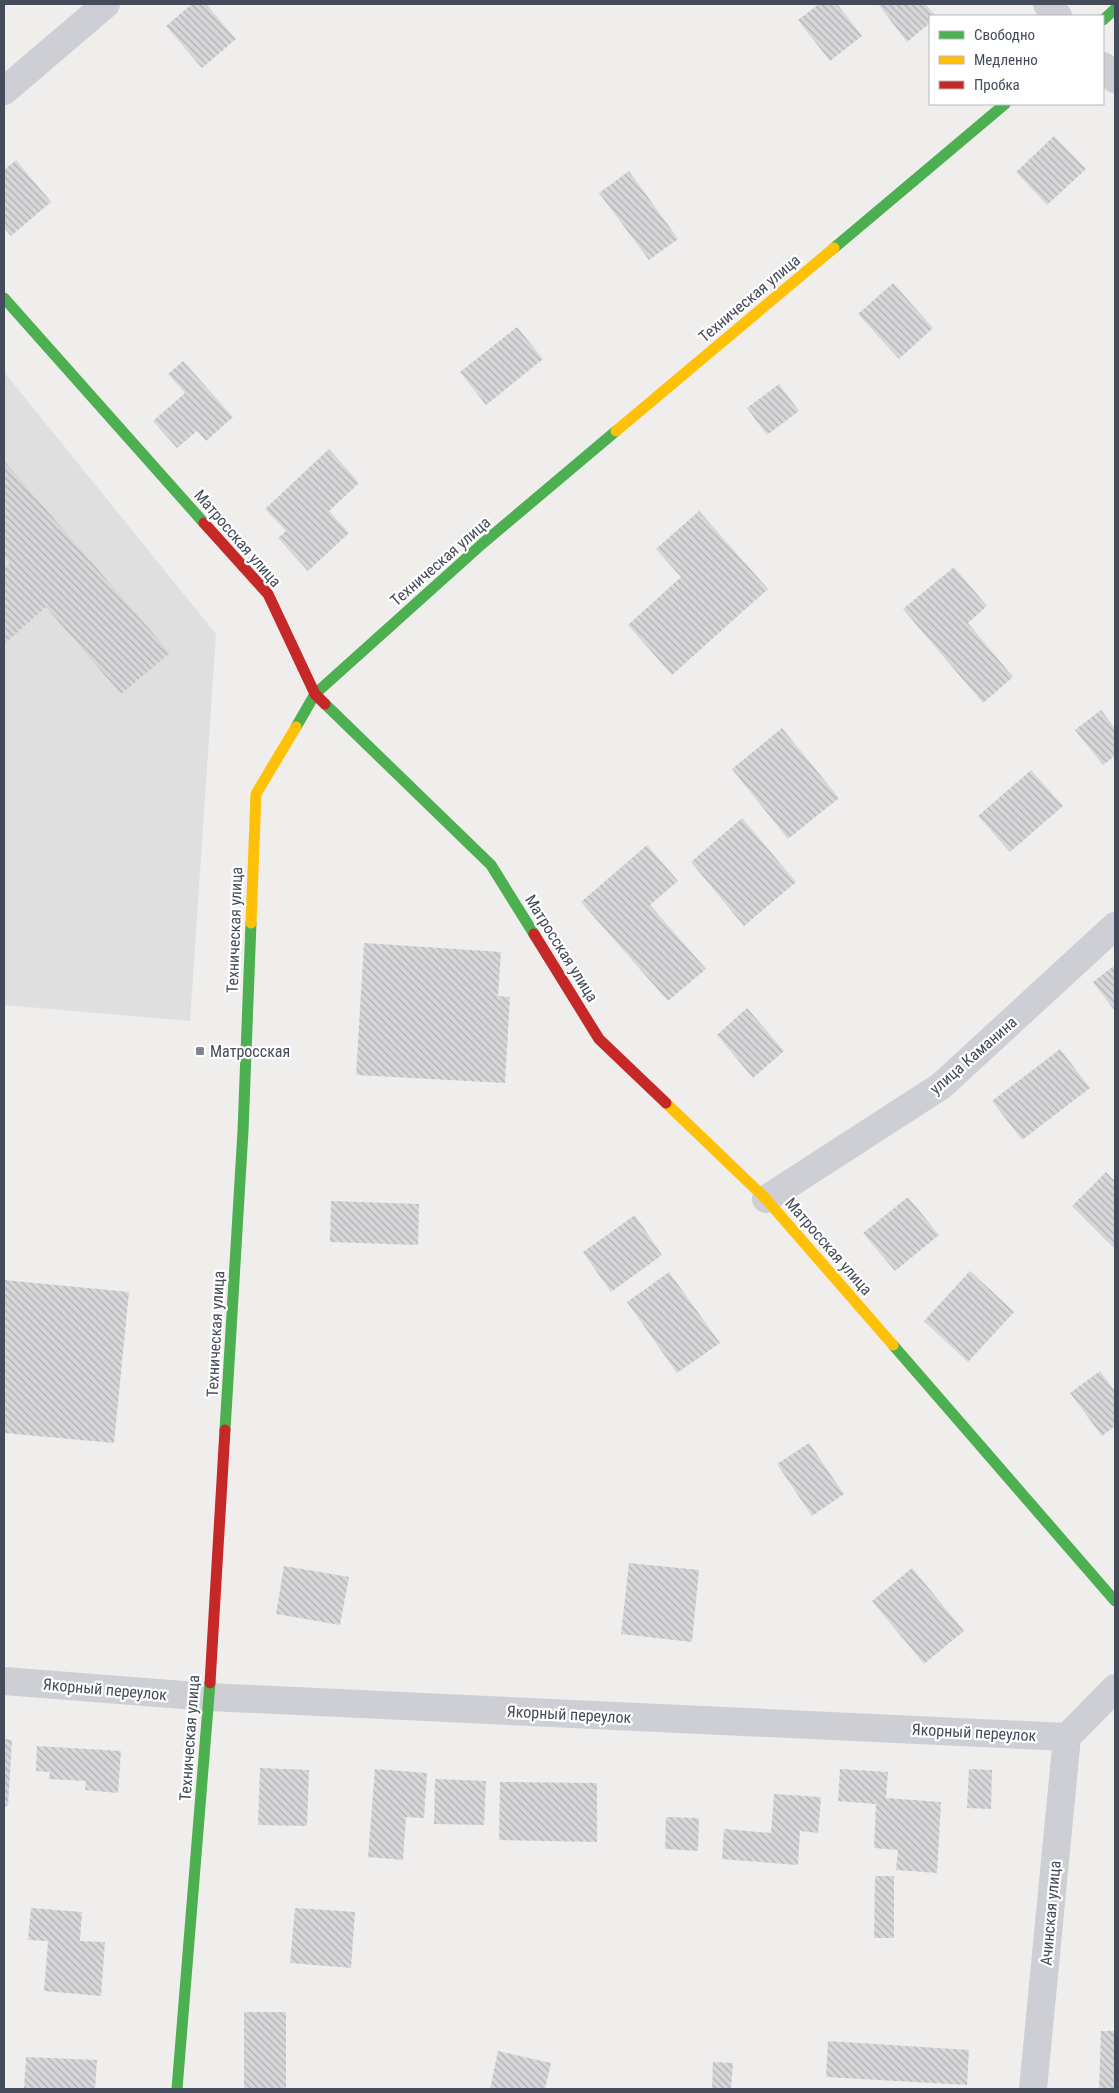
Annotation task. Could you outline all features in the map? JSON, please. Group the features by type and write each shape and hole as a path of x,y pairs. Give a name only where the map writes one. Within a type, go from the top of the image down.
{"street":[{"path":"4,91 106,4"},
{"path":"1047,4 1057,15"},
{"path":"1104,19 1115,9"},
{"path":"1104,67 1115,79"},
{"name":"Техническая улица","path":"177,2089 209,1697 243,1131 256,794 315,694 482,544 1004,105"},
{"name":"Матросская улица","path":"4,298 268,594 315,694 491,865 600,1039 766,1199 1115,1600"},
{"name":"улица Каманина","path":"766,1199 941,1086 1115,926"},
{"name":"Якорный переулок","path":"4,1680 209,1697 1067,1737"},
{"path":"1067,1737 1115,1688"},
{"name":"Ачинская улица","path":"1033,2089 1067,1737"}],"shaded area":[{"path":"4,372 216,634 190,1021 4,1005"}],"building":[{"path":"192,4 206,4 236,39 202,68 166,26"},
{"path":"819,4 837,4 862,36 830,61 798,20"},
{"path":"878,4 925,4 935,15 929,15 929,24 907,42"},
{"path":"1054,136 1086,169 1047,205 1016,172"},
{"path":"16,160 51,202 11,236 4,228 4,170"},
{"path":"629,171 678,239 649,260 599,193"},
{"path":"893,283 933,328 899,359 858,314"},
{"path":"517,327 543,359 486,405 460,372"},
{"path":"183,361 233,417 206,441 197,431 177,448 153,421 185,393 168,374"},
{"path":"779,384 799,411 767,435 747,408"},
{"path":"329,449 359,483 329,511 349,533 308,571 278,538 286,531 265,509"},
{"path":"4,461 170,653 121,694 46,607 4,644 4,569 10,563 4,556"},
{"path":"699,511 768,589 672,675 628,625 681,577 656,549"},
{"path":"954,567 987,606 968,623 1013,677 983,703 903,609"},
{"path":"1101,710 1115,728 1115,756 1103,765 1075,730"},
{"path":"782,728 839,798 788,839 732,769"},
{"path":"1031,770 1063,806 1010,852 978,816"},
{"path":"742,818 796,882 744,926 691,862"},
{"path":"647,845 678,881 650,905 706,969 668,1001 581,902"},
{"path":"364,943 501,952 498,996 510,997 505,1083 356,1075"},
{"path":"1115,965 1115,1011 1093,982"},
{"path":"747,1008 784,1051 753,1078 717,1035"},
{"path":"1060,1049 1090,1088 1022,1140 992,1101"},
{"path":"1106,1172 1115,1181 1115,1245 1113,1247 1072,1206"},
{"path":"908,1197 939,1235 895,1271 863,1233"},
{"path":"331,1201 419,1204 418,1245 330,1242"},
{"path":"635,1215 662,1255 611,1292 583,1252"},
{"path":"970,1271 1014,1312 968,1362 924,1321"},
{"path":"669,1272 720,1343 677,1373 627,1302"},
{"path":"4,1280 129,1292 114,1443 4,1433"},
{"path":"1100,1371 1115,1391 1115,1426 1102,1436 1070,1393"},
{"path":"809,1443 844,1494 812,1516 777,1464"},
{"path":"629,1563 699,1570 692,1642 621,1634"},
{"path":"284,1566 349,1577 340,1625 276,1614"},
{"path":"912,1568 964,1631 924,1664 872,1601"},
{"path":"4,1739 12,1740 8,1806 4,1806"},
{"path":"37,1746 121,1751 118,1793 85,1790 86,1781 49,1779 50,1772 36,1771"},
{"path":"260,1768 309,1770 307,1826 258,1825"},
{"path":"375,1769 427,1773 424,1818 406,1817 403,1860 368,1857"},
{"path":"840,1769 888,1772 886,1798 941,1802 937,1873 896,1870 898,1850 874,1848 876,1804 838,1801"},
{"path":"969,1769 992,1770 991,1809 967,1808"},
{"path":"435,1779 486,1781 484,1825 434,1824"},
{"path":"500,1782 597,1783 597,1842 499,1840"},
{"path":"774,1794 821,1797 818,1833 800,1831 798,1865 722,1859 724,1829 771,1833"},
{"path":"666,1817 699,1818 698,1851 665,1849"},
{"path":"875,1876 894,1876 894,1938 874,1938"},
{"path":"31,1908 82,1912 80,1941 105,1942 101,1996 44,1991 48,1941 28,1940"},
{"path":"295,1908 355,1912 351,1968 290,1963"},
{"path":"244,2012 286,2012 286,2089 244,2089"},
{"path":"1101,2031 1115,2031 1115,2089 1099,2089"},
{"path":"828,2041 969,2050 967,2085 826,2077"},
{"path":"498,2051 551,2063 545,2089 490,2089"},
{"path":"26,2057 97,2060 95,2089 24,2089"},
{"path":"713,2062 733,2063 731,2089 712,2089"}],"traffic: fast":[{"path":"1104,19 1115,9"},
{"path":"834,248 1004,105"},
{"path":"4,298 204,523"},
{"path":"296,727 315,694 482,544 616,431"},
{"path":"325,704 491,865 534,934"},
{"path":"225,1430 243,1131 251,923"},
{"path":"893,1345 1115,1601"},
{"path":"177,2089 210,1683"}],"traffic: slow":[{"path":"616,431 834,248"},
{"path":"251,923 256,794 296,727"},
{"path":"666,1103 766,1199 893,1345"}],"traffic: jam":[{"path":"204,523 268,594 315,694 325,704"},
{"path":"534,934 599,1039 666,1103"},
{"path":"210,1683 225,1430"}],"place":[{"name":"Матросская","path":"200,1051"}]}
